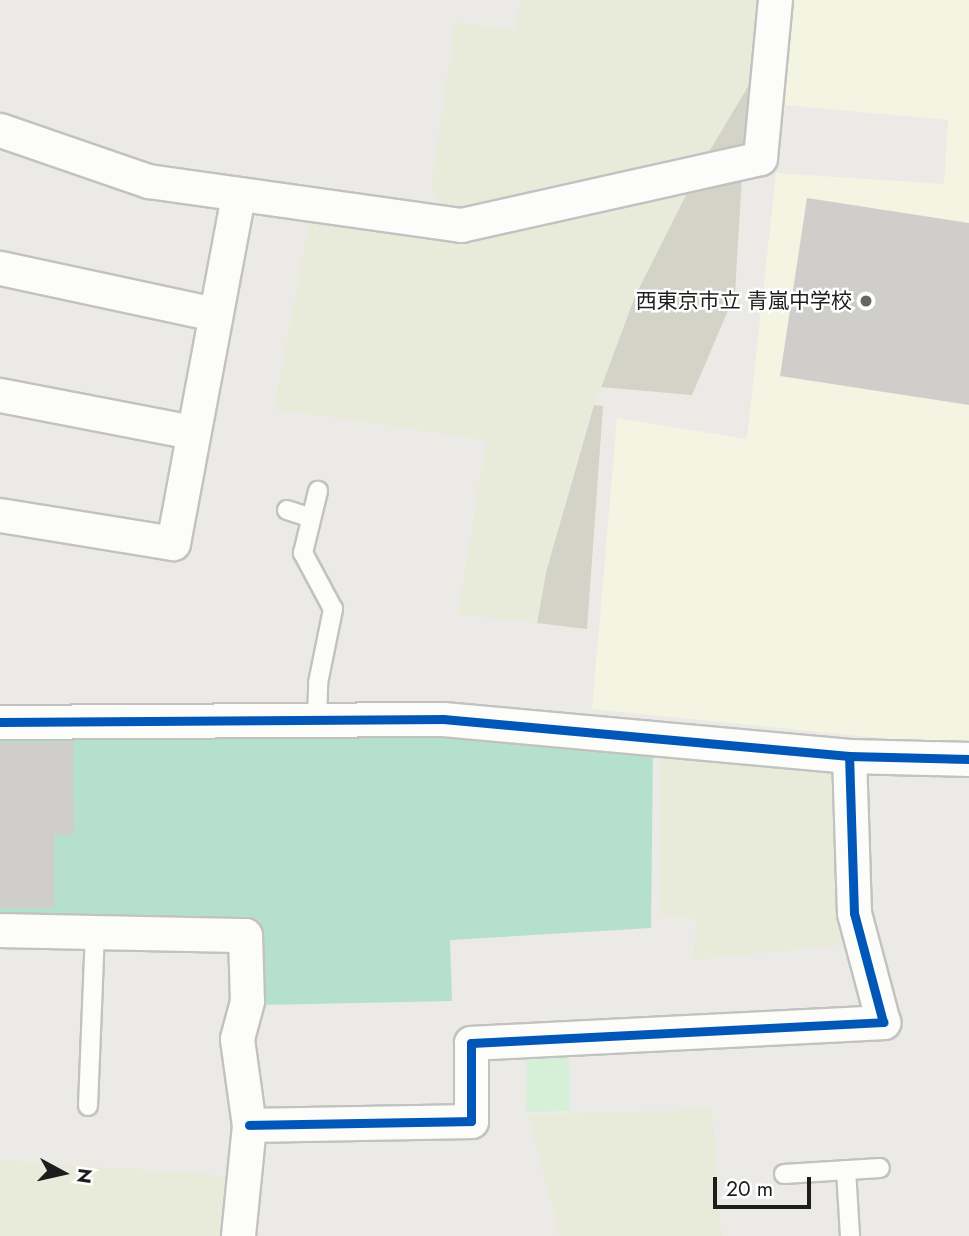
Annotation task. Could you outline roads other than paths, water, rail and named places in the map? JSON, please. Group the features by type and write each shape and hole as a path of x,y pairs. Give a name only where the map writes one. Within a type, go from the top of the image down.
{"street":[{"path":"0,130 148,181 461,225 760,158 775,0"},
{"path":"0,515 173,543 238,194"},
{"path":"0,268 215,314"},
{"path":"0,395 192,432"},
{"path":"0,722 443,719 849,755 969,758"},
{"path":"248,1125 471,1121 471,1043 883,1022 854,913 849,755"},
{"path":"0,930 245,935 247,1001 237,1039 248,1125 238,1236"}],"lane":[{"path":"317,719 318,683 333,609 303,553 318,491"},
{"path":"287,510 311,518"},
{"path":"88,1106 95,934"},
{"path":"784,1174 880,1168"},
{"path":"846,1170 850,1236"}],"place":[{"name":"西東京市立 青嵐中学校","path":"866,301"}]}
